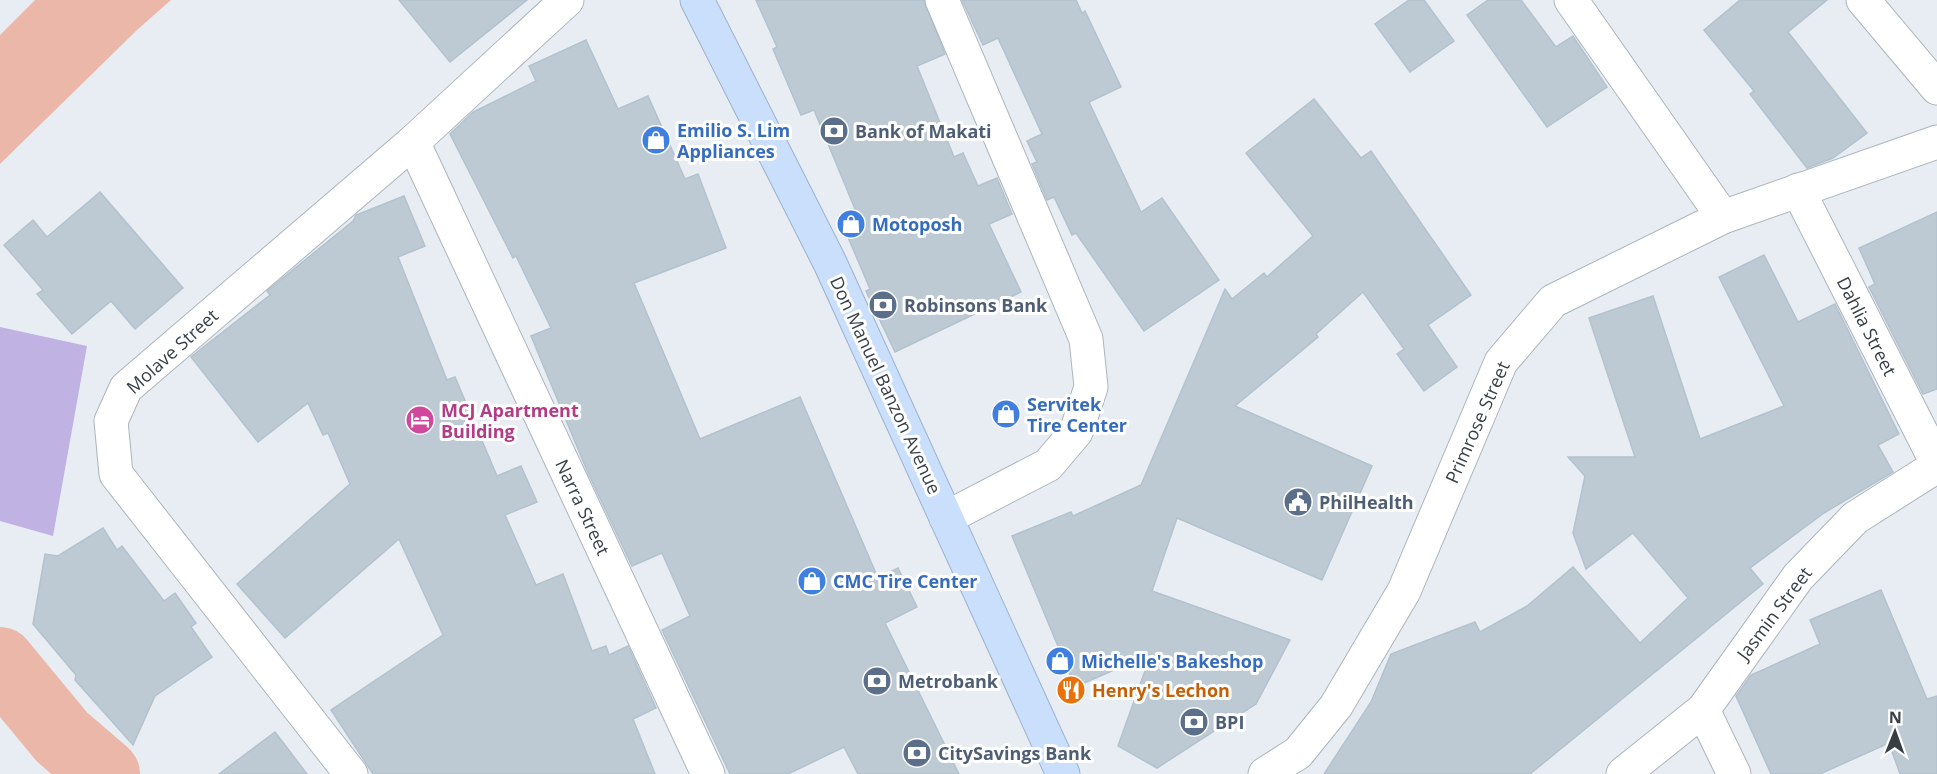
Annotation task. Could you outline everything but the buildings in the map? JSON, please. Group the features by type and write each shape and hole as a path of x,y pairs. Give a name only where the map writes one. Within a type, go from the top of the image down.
{"main road":[{"name":"Don Manuel Banzon Avenue","path":"697,0 830,263 1064,774"}],"street":[{"name":"Molave Street","path":"351,774 116,474 111,421 126,388 413,142 567,0"},
{"path":"942,0 1086,339 1091,387 1076,432 1048,465 946,518"},
{"path":"1571,0 1724,217"},
{"path":"1863,0 1937,88"},
{"name":"Narra Street","path":"413,142 708,774"},
{"name":"Primrose Street","path":"1265,774 1298,753 1336,706 1404,591 1501,363 1553,301 1724,217 1937,142"},
{"name":"Dahlia Street","path":"1798,190 1937,464"},
{"name":"Jasmin Street","path":"1623,774 1703,710 1806,568 1855,518 1937,464"},
{"path":"1703,710 1734,774"}],"shaded area":[{"path":"35,0 171,0 137,30 0,164 0,35"},
{"path":"0,327 87,346 53,536 0,521"}],"waterway":[{"path":"0,662 62,737 105,774"}],"place":[{"name":"Bank of Makati","path":"834,131"},
{"name":"Emilio S. Lim Appliances","path":"656,140"},
{"name":"Motoposh","path":"851,224"},
{"name":"Robinsons Bank","path":"883,305"},
{"name":"Servitek Tire Center","path":"1006,414"},
{"name":"MCJ Apartment Building","path":"420,420"},
{"name":"PhilHealth","path":"1298,502"},
{"name":"CMC Tire Center","path":"812,581"},
{"name":"Michelle's Bakeshop","path":"1060,661"},
{"name":"Metrobank","path":"877,681"},
{"name":"Henry's Lechon","path":"1071,690"},
{"name":"BPI","path":"1194,722"},
{"name":"CitySavings Bank","path":"917,753"}]}
